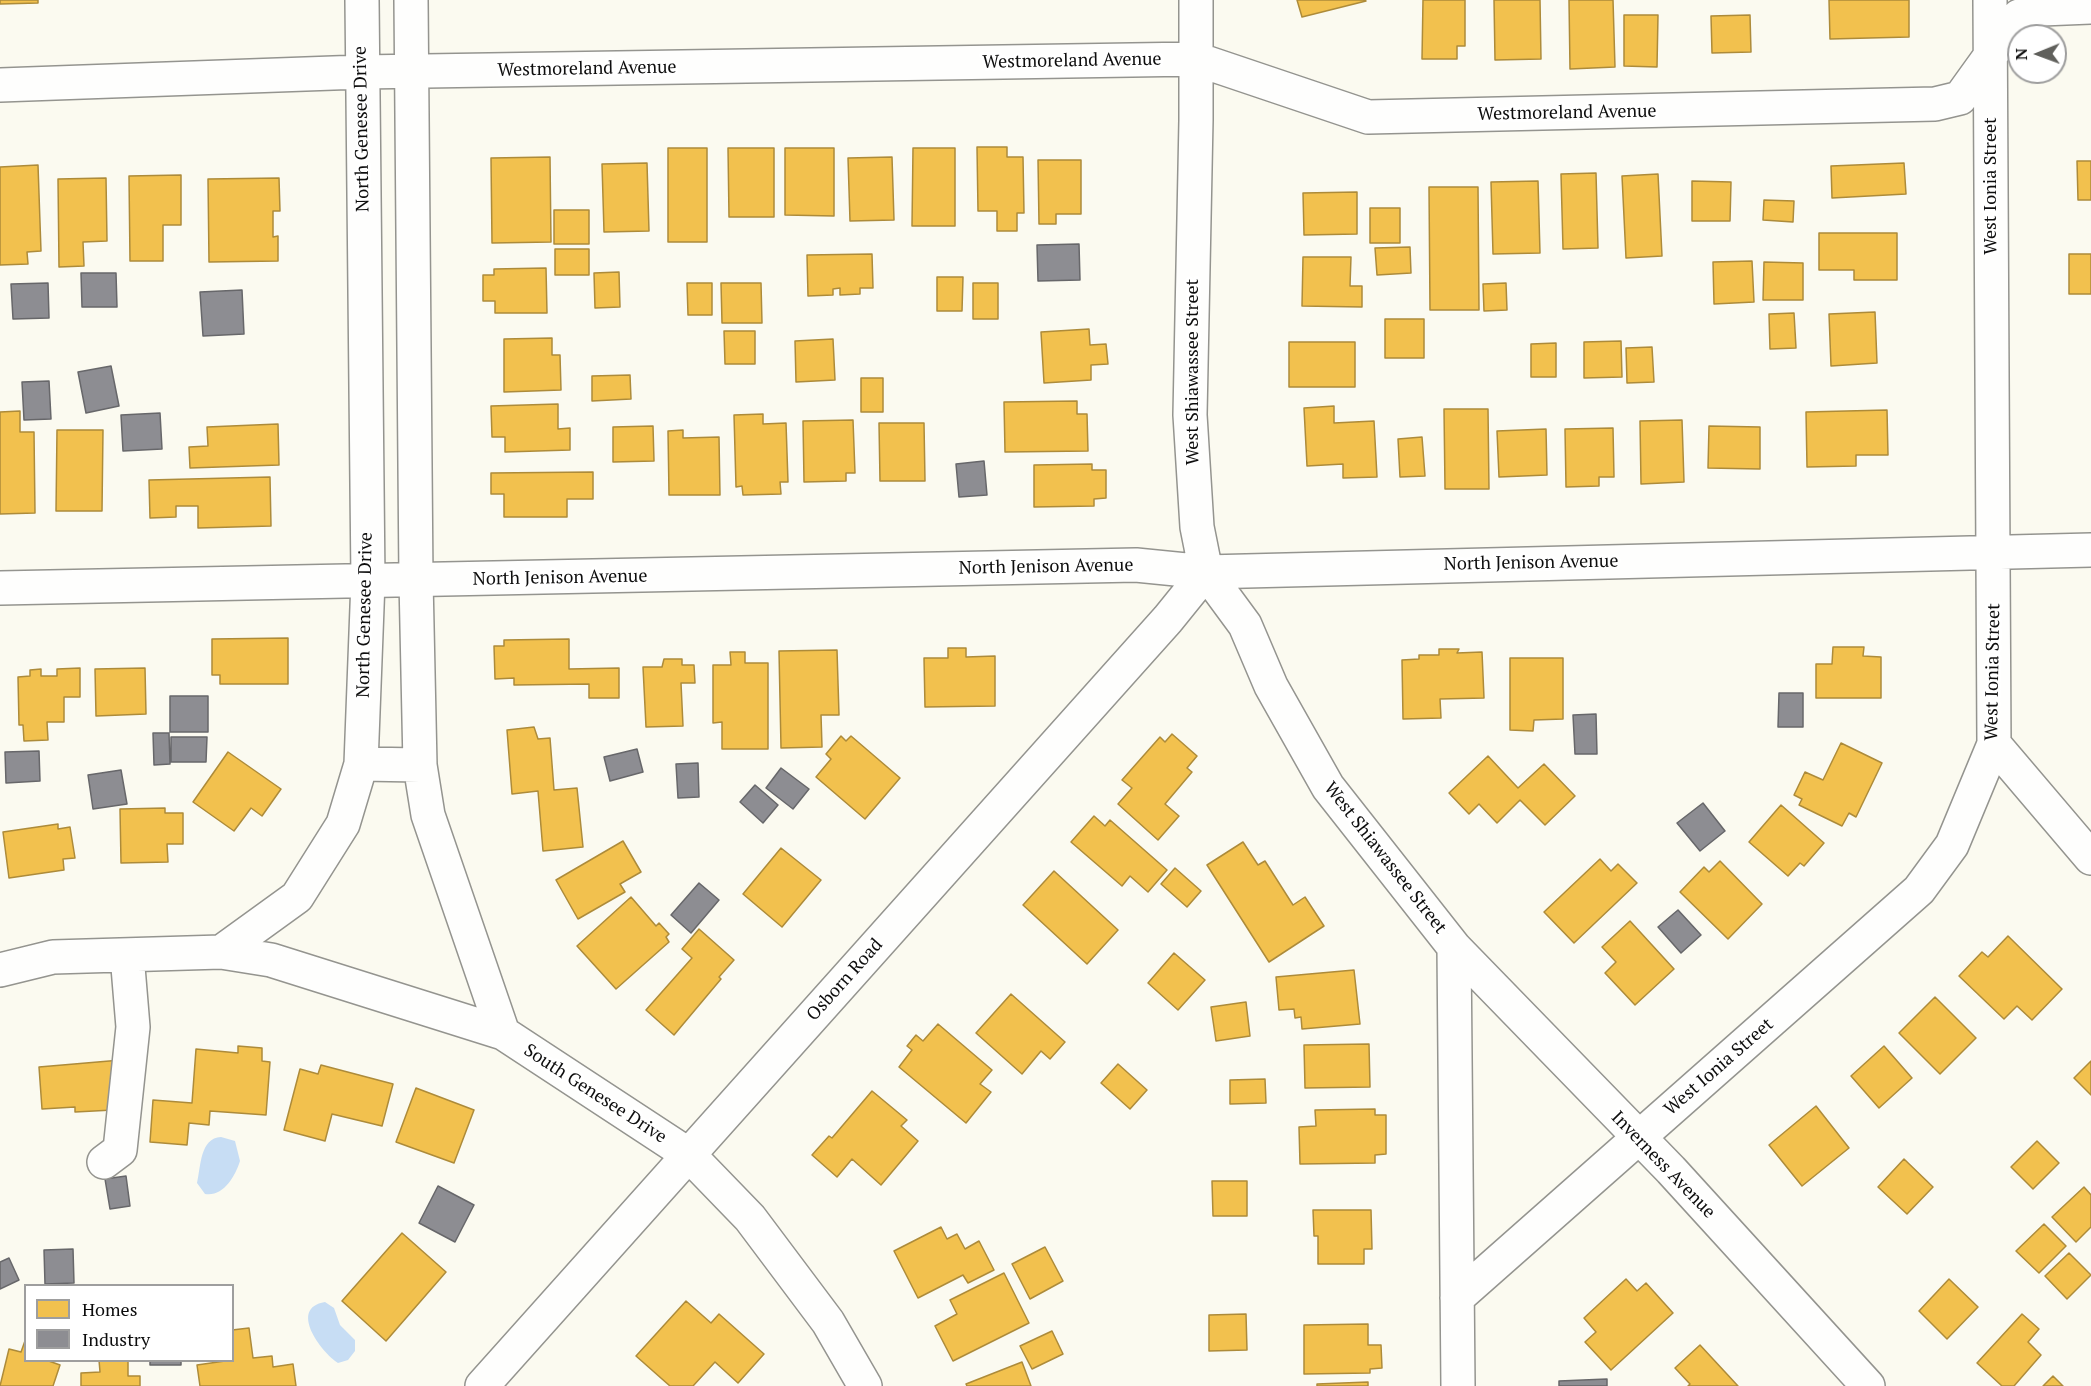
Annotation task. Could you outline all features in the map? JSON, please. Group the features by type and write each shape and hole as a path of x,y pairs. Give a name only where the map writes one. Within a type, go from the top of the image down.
{"street":[{"name":"North Genesee Drive","path":"221,952 297,897 343,824 360,764 368,581 362,0"},
{"path":"411,0 416,580 420,765 428,815 503,1033"},
{"name":"West Shiawassee Street","path":"1196,0 1190,415 1197,527 1206,572 1245,625 1271,686 1328,787 1454,947 1458,1386"},
{"name":"West Ionia Street","path":"1457,1298 1919,890 1952,845 1994,744 1990,0"},
{"name":"Westmoreland Avenue","path":"0,85 361,72 1196,58 1368,117 1935,104 1960,98 2019,16 2042,9 2091,7"},
{"name":"North Jenison Avenue","path":"0,588 1136,565 1206,572 2091,550"},
{"name":"Osborn Road","path":"482,1386 1168,620 1206,572"},
{"path":"1994,744 2091,858"},
{"path":"360,764 420,765"},
{"name":"Inverness Avenue","path":"1454,947 1671,1170 1868,1386"},
{"path":"0,970 53,957 221,952"},
{"name":"South Genesee Drive","path":"221,952 271,960 503,1033 689,1155 750,1218 828,1322 865,1386"},
{"path":"104,1162 120,1150 129,1072 133,1027 127,955"}],"water":[{"path":"221,1137 235,1141 240,1161 235,1173 223,1189 205,1194 197,1183 203,1154 209,1142"},
{"path":"325,1302 334,1308 340,1325 355,1340 355,1351 348,1360 338,1363 324,1350 311,1331 308,1321 309,1313 314,1306"}],"building: Homes":[{"path":"0,0 38,0 38,3 0,4"},
{"path":"1297,0 1365,0 1366,1 1302,17"},
{"path":"1423,0 1465,0 1465,46 1457,46 1457,59 1422,59"},
{"path":"1494,0 1540,0 1541,59 1495,60"},
{"path":"1569,0 1613,0 1615,67 1570,69"},
{"path":"1829,0 1909,0 1909,37 1830,39"},
{"path":"1624,15 1658,15 1657,67 1624,66"},
{"path":"1750,15 1751,52 1712,53 1711,16"},
{"path":"977,147 1007,147 1007,157 1023,157 1024,213 1017,213 1017,231 997,231 997,211 978,211"},
{"path":"668,148 707,148 707,242 668,242"},
{"path":"728,148 774,148 774,217 729,217"},
{"path":"785,148 834,148 834,216 785,215"},
{"path":"913,148 955,148 955,226 912,226"},
{"path":"550,157 551,242 492,243 491,158"},
{"path":"892,157 894,220 850,221 848,158"},
{"path":"1038,160 1081,160 1081,214 1056,214 1056,224 1039,224"},
{"path":"2077,161 2091,161 2091,200 2078,200"},
{"path":"647,163 649,231 604,232 602,164"},
{"path":"1904,163 1906,194 1832,198 1831,166"},
{"path":"38,165 41,251 27,252 28,264 0,265 0,167"},
{"path":"1596,173 1598,248 1563,249 1561,174"},
{"path":"1658,174 1662,256 1626,258 1622,176"},
{"path":"181,175 181,225 163,225 163,261 130,261 129,176"},
{"path":"106,178 107,241 83,242 84,266 59,267 58,179"},
{"path":"279,178 280,211 273,211 273,237 278,236 278,261 209,262 208,179"},
{"path":"1538,181 1540,253 1493,254 1491,182"},
{"path":"1692,181 1731,182 1730,221 1692,221"},
{"path":"1429,187 1478,187 1479,310 1430,310"},
{"path":"1357,192 1357,234 1304,235 1303,193"},
{"path":"1764,200 1794,201 1793,222 1763,220"},
{"path":"1370,208 1400,208 1400,243 1370,243"},
{"path":"554,210 589,210 589,244 554,244"},
{"path":"1819,233 1897,233 1897,280 1854,280 1854,270 1819,270"},
{"path":"1410,247 1411,273 1377,275 1375,248"},
{"path":"555,249 589,249 589,275 555,275"},
{"path":"872,254 873,288 860,288 860,294 840,295 840,288 833,289 833,295 808,296 807,255"},
{"path":"2069,254 2091,254 2091,294 2069,294"},
{"path":"1303,257 1351,257 1350,286 1362,286 1362,307 1302,306"},
{"path":"1752,261 1754,302 1714,304 1713,262"},
{"path":"1764,262 1803,263 1803,300 1763,300"},
{"path":"546,268 547,313 495,313 495,301 483,301 483,275 494,275 494,269"},
{"path":"619,272 620,307 595,308 594,273"},
{"path":"937,277 963,277 962,311 937,311"},
{"path":"687,283 712,283 712,315 688,315"},
{"path":"721,283 761,283 762,323 722,323"},
{"path":"973,283 998,283 998,319 973,319"},
{"path":"1506,283 1507,310 1484,311 1483,284"},
{"path":"1875,312 1877,363 1831,366 1829,314"},
{"path":"1794,313 1796,348 1770,349 1769,314"},
{"path":"1385,319 1424,319 1424,358 1385,358"},
{"path":"1089,329 1090,345 1106,344 1108,364 1091,365 1091,380 1044,383 1041,332"},
{"path":"724,331 755,331 755,364 725,364"},
{"path":"552,338 552,355 560,355 561,390 504,392 504,339"},
{"path":"833,339 835,380 796,382 795,341"},
{"path":"1621,341 1622,377 1584,378 1584,342"},
{"path":"1289,342 1355,342 1355,387 1289,387"},
{"path":"1556,343 1556,377 1531,377 1531,344"},
{"path":"1652,347 1654,382 1627,383 1626,348"},
{"path":"630,375 631,399 592,401 592,376"},
{"path":"861,378 883,378 883,412 861,412"},
{"path":"1077,401 1077,414 1087,414 1088,451 1005,452 1004,402"},
{"path":"558,404 558,429 570,428 570,450 505,452 505,437 492,437 491,406"},
{"path":"1334,406 1334,423 1374,421 1377,477 1343,478 1343,464 1307,466 1304,408"},
{"path":"1444,409 1488,409 1489,489 1445,489"},
{"path":"1887,410 1888,455 1856,455 1856,466 1807,467 1806,412"},
{"path":"20,411 20,432 34,432 35,513 0,514 0,412"},
{"path":"763,414 763,424 786,423 788,482 780,482 781,494 743,495 742,486 736,487 734,415"},
{"path":"853,420 855,473 846,473 846,481 804,482 803,421"},
{"path":"1682,420 1684,482 1641,484 1640,421"},
{"path":"879,423 924,423 925,481 880,481"},
{"path":"278,424 279,465 190,468 189,447 208,446 207,427"},
{"path":"653,426 654,461 613,462 613,427"},
{"path":"1709,426 1760,427 1760,469 1708,468"},
{"path":"1613,428 1614,477 1599,477 1599,486 1566,487 1565,429"},
{"path":"1546,429 1547,475 1499,477 1497,431"},
{"path":"57,430 103,430 102,511 56,511"},
{"path":"683,430 683,438 719,437 720,495 669,495 668,431"},
{"path":"1422,437 1425,476 1400,477 1398,439"},
{"path":"1092,464 1092,470 1106,470 1106,498 1094,499 1094,506 1034,507 1034,465"},
{"path":"593,472 593,499 567,499 567,517 504,517 504,494 491,494 491,473"},
{"path":"270,477 271,526 198,528 198,506 176,506 176,517 150,518 149,480"},
{"path":"288,638 288,684 220,684 220,675 212,675 212,639"},
{"path":"569,639 569,669 619,668 619,698 589,698 589,684 514,685 514,678 495,679 494,646 504,646 504,640"},
{"path":"1833,647 1864,647 1863,656 1881,657 1881,698 1816,698 1816,664 1832,664"},
{"path":"948,648 966,648 966,657 995,656 995,706 925,707 924,658 948,658"},
{"path":"1439,649 1459,649 1457,653 1482,652 1484,698 1440,699 1441,718 1403,719 1402,660 1419,659 1419,655 1439,655"},
{"path":"837,650 839,715 821,715 822,747 781,748 779,651"},
{"path":"730,652 745,652 745,663 768,663 768,749 722,749 722,722 713,723 713,665 731,665"},
{"path":"1510,658 1563,658 1563,719 1534,720 1533,731 1510,730"},
{"path":"664,659 682,659 682,665 694,665 695,683 681,683 683,726 646,727 643,667 662,667"},
{"path":"80,668 80,697 64,697 64,722 47,722 48,740 24,741 23,725 19,725 18,677 30,676 30,670 41,669 41,676 57,676 57,669"},
{"path":"145,668 146,714 96,716 95,669"},
{"path":"534,727 538,739 550,738 554,790 577,788 583,847 543,851 538,791 512,794 507,730"},
{"path":"1172,734 1197,756 1187,768 1192,772 1165,804 1179,816 1158,840 1118,804 1132,788 1122,780 1160,737 1165,742"},
{"path":"841,736 846,741 851,736 900,778 865,819 816,777 831,759 826,754"},
{"path":"1841,743 1882,763 1856,817 1849,813 1842,826 1799,805 1802,799 1794,795 1805,772 1823,780"},
{"path":"228,752 281,789 262,816 251,808 234,831 193,802"},
{"path":"1488,756 1518,788 1544,764 1575,796 1545,825 1520,800 1497,823 1479,804 1469,814 1449,793"},
{"path":"1781,805 1824,843 1804,866 1800,863 1788,876 1749,842"},
{"path":"165,808 165,813 183,813 183,844 167,844 168,862 121,863 120,809"},
{"path":"1094,816 1105,826 1110,820 1167,870 1148,892 1130,876 1122,886 1071,842"},
{"path":"58,824 58,829 70,827 75,858 63,859 64,870 9,878 3,832"},
{"path":"623,841 641,872 620,884 625,892 578,919 556,880"},
{"path":"1243,842 1258,865 1265,861 1293,905 1305,897 1324,926 1269,962 1207,865"},
{"path":"781,848 821,880 782,927 743,894"},
{"path":"1600,859 1611,871 1618,864 1637,883 1574,943 1544,912"},
{"path":"1720,861 1762,904 1728,939 1680,892 1704,867 1709,872"},
{"path":"1175,868 1201,891 1187,907 1161,884"},
{"path":"1054,871 1118,930 1087,964 1023,905"},
{"path":"631,897 656,926 659,923 669,934 666,937 669,942 616,989 577,946"},
{"path":"1630,921 1674,969 1635,1005 1605,973 1616,962 1602,947"},
{"path":"699,929 734,960 674,1035 646,1010 692,958 682,949"},
{"path":"2008,936 2062,989 2032,1020 2017,1006 2004,1019 1959,976 1982,952 1988,957"},
{"path":"1174,953 1205,980 1178,1010 1148,983"},
{"path":"1354,970 1360,1024 1302,1029 1301,1017 1295,1018 1294,1009 1279,1010 1276,977"},
{"path":"1011,994 1065,1042 1050,1059 1041,1051 1022,1074 976,1033"},
{"path":"1935,997 1976,1038 1940,1074 1899,1033"},
{"path":"1246,1002 1250,1036 1216,1041 1211,1007"},
{"path":"938,1024 992,1070 980,1084 991,1092 966,1123 899,1067 912,1050 907,1046 916,1035 923,1041"},
{"path":"1369,1044 1370,1087 1305,1088 1304,1045"},
{"path":"238,1046 262,1048 262,1061 270,1062 266,1115 210,1111 209,1125 189,1123 187,1145 150,1142 153,1100 192,1103 196,1049 238,1053"},
{"path":"1884,1046 1912,1078 1879,1108 1851,1076"},
{"path":"121,1060 113,1110 75,1112 75,1107 42,1109 39,1067"},
{"path":"2091,1061 2091,1095 2074,1078"},
{"path":"1118,1064 1147,1090 1130,1109 1101,1083"},
{"path":"321,1065 393,1084 382,1126 332,1114 325,1141 284,1130 300,1069 318,1074"},
{"path":"1265,1079 1266,1103 1230,1104 1230,1080"},
{"path":"416,1088 474,1110 454,1163 396,1142"},
{"path":"872,1091 907,1120 901,1126 918,1141 881,1185 852,1159 837,1177 812,1155 829,1136 832,1138"},
{"path":"1816,1106 1849,1148 1802,1186 1769,1145"},
{"path":"1375,1109 1375,1115 1386,1115 1386,1154 1375,1155 1375,1163 1300,1164 1299,1127 1316,1126 1315,1110"},
{"path":"2037,1141 2059,1163 2033,1189 2011,1167"},
{"path":"1904,1159 1933,1187 1907,1214 1878,1187"},
{"path":"1212,1181 1247,1181 1247,1216 1213,1216"},
{"path":"2084,1187 2091,1195 2091,1227 2076,1242 2052,1217"},
{"path":"1313,1210 1371,1210 1372,1249 1364,1249 1364,1264 1318,1264 1318,1236 1314,1236"},
{"path":"2044,1224 2066,1246 2039,1273 2016,1251"},
{"path":"941,1227 947,1239 957,1234 965,1249 979,1241 994,1270 968,1283 963,1275 918,1298 894,1251"},
{"path":"402,1233 446,1272 386,1341 342,1301"},
{"path":"1045,1247 1063,1281 1030,1299 1012,1264"},
{"path":"2069,1253 2091,1275 2067,1299 2045,1276"},
{"path":"1004,1273 1029,1323 953,1361 935,1326 957,1314 950,1300"},
{"path":"1626,1279 1637,1291 1646,1283 1673,1313 1611,1370 1585,1342 1596,1332 1584,1318"},
{"path":"1949,1279 1978,1307 1947,1339 1919,1311"},
{"path":"686,1301 711,1323 719,1314 764,1354 738,1383 715,1362 693,1386 670,1386 636,1356"},
{"path":"1246,1314 1247,1350 1209,1351 1209,1315"},
{"path":"2022,1314 2039,1329 2028,1342 2041,1355 2014,1386 2002,1386 1977,1363"},
{"path":"1368,1324 1368,1345 1381,1345 1382,1368 1370,1369 1370,1373 1304,1374 1304,1325"},
{"path":"249,1328 253,1358 272,1356 273,1367 293,1364 296,1386 200,1386 197,1365 234,1362 234,1330"},
{"path":"1052,1331 1063,1354 1032,1369 1020,1346"},
{"path":"24,1344 24,1362 52,1362 60,1365 53,1386 0,1386 9,1349 21,1352"},
{"path":"1700,1345 1738,1386 1688,1386 1690,1384 1675,1368"},
{"path":"99,1362 128,1362 128,1376 140,1376 140,1386 81,1386 81,1373 100,1372"},
{"path":"1022,1362 1031,1386 967,1386 966,1384"},
{"path":"2053,1376 2063,1386 2043,1386"},
{"path":"1368,1382 1368,1386 1317,1386 1317,1384"}],"building: Industry":[{"path":"1079,244 1080,280 1038,281 1037,245"},
{"path":"81,273 116,273 117,307 82,307"},
{"path":"48,283 49,318 13,319 11,284"},
{"path":"242,290 244,334 203,336 200,292"},
{"path":"111,366 119,406 86,413 78,372"},
{"path":"49,381 51,419 24,420 22,382"},
{"path":"160,413 162,449 123,451 121,415"},
{"path":"984,461 987,495 959,497 956,464"},
{"path":"1779,693 1803,693 1803,727 1778,727"},
{"path":"170,696 208,696 208,732 170,732"},
{"path":"1596,714 1597,754 1575,754 1573,715"},
{"path":"153,733 169,733 170,764 154,765"},
{"path":"171,737 207,737 206,762 171,762"},
{"path":"637,749 643,772 610,781 604,757"},
{"path":"39,751 40,781 6,783 5,752"},
{"path":"698,763 699,797 678,798 676,764"},
{"path":"781,768 809,789 793,809 766,788"},
{"path":"121,770 127,804 93,809 88,775"},
{"path":"755,785 778,805 763,823 740,802"},
{"path":"1703,803 1725,831 1700,851 1677,823"},
{"path":"699,883 719,900 691,933 671,915"},
{"path":"1678,910 1701,935 1681,953 1658,927"},
{"path":"126,1176 130,1206 110,1209 105,1179"},
{"path":"438,1186 474,1205 455,1242 419,1223"},
{"path":"73,1249 74,1283 45,1284 44,1250"},
{"path":"9,1258 19,1280 0,1289 0,1262"},
{"path":"150,1362 181,1362 181,1365 150,1365"},
{"path":"1607,1379 1607,1386 1559,1386 1559,1381"}]}
